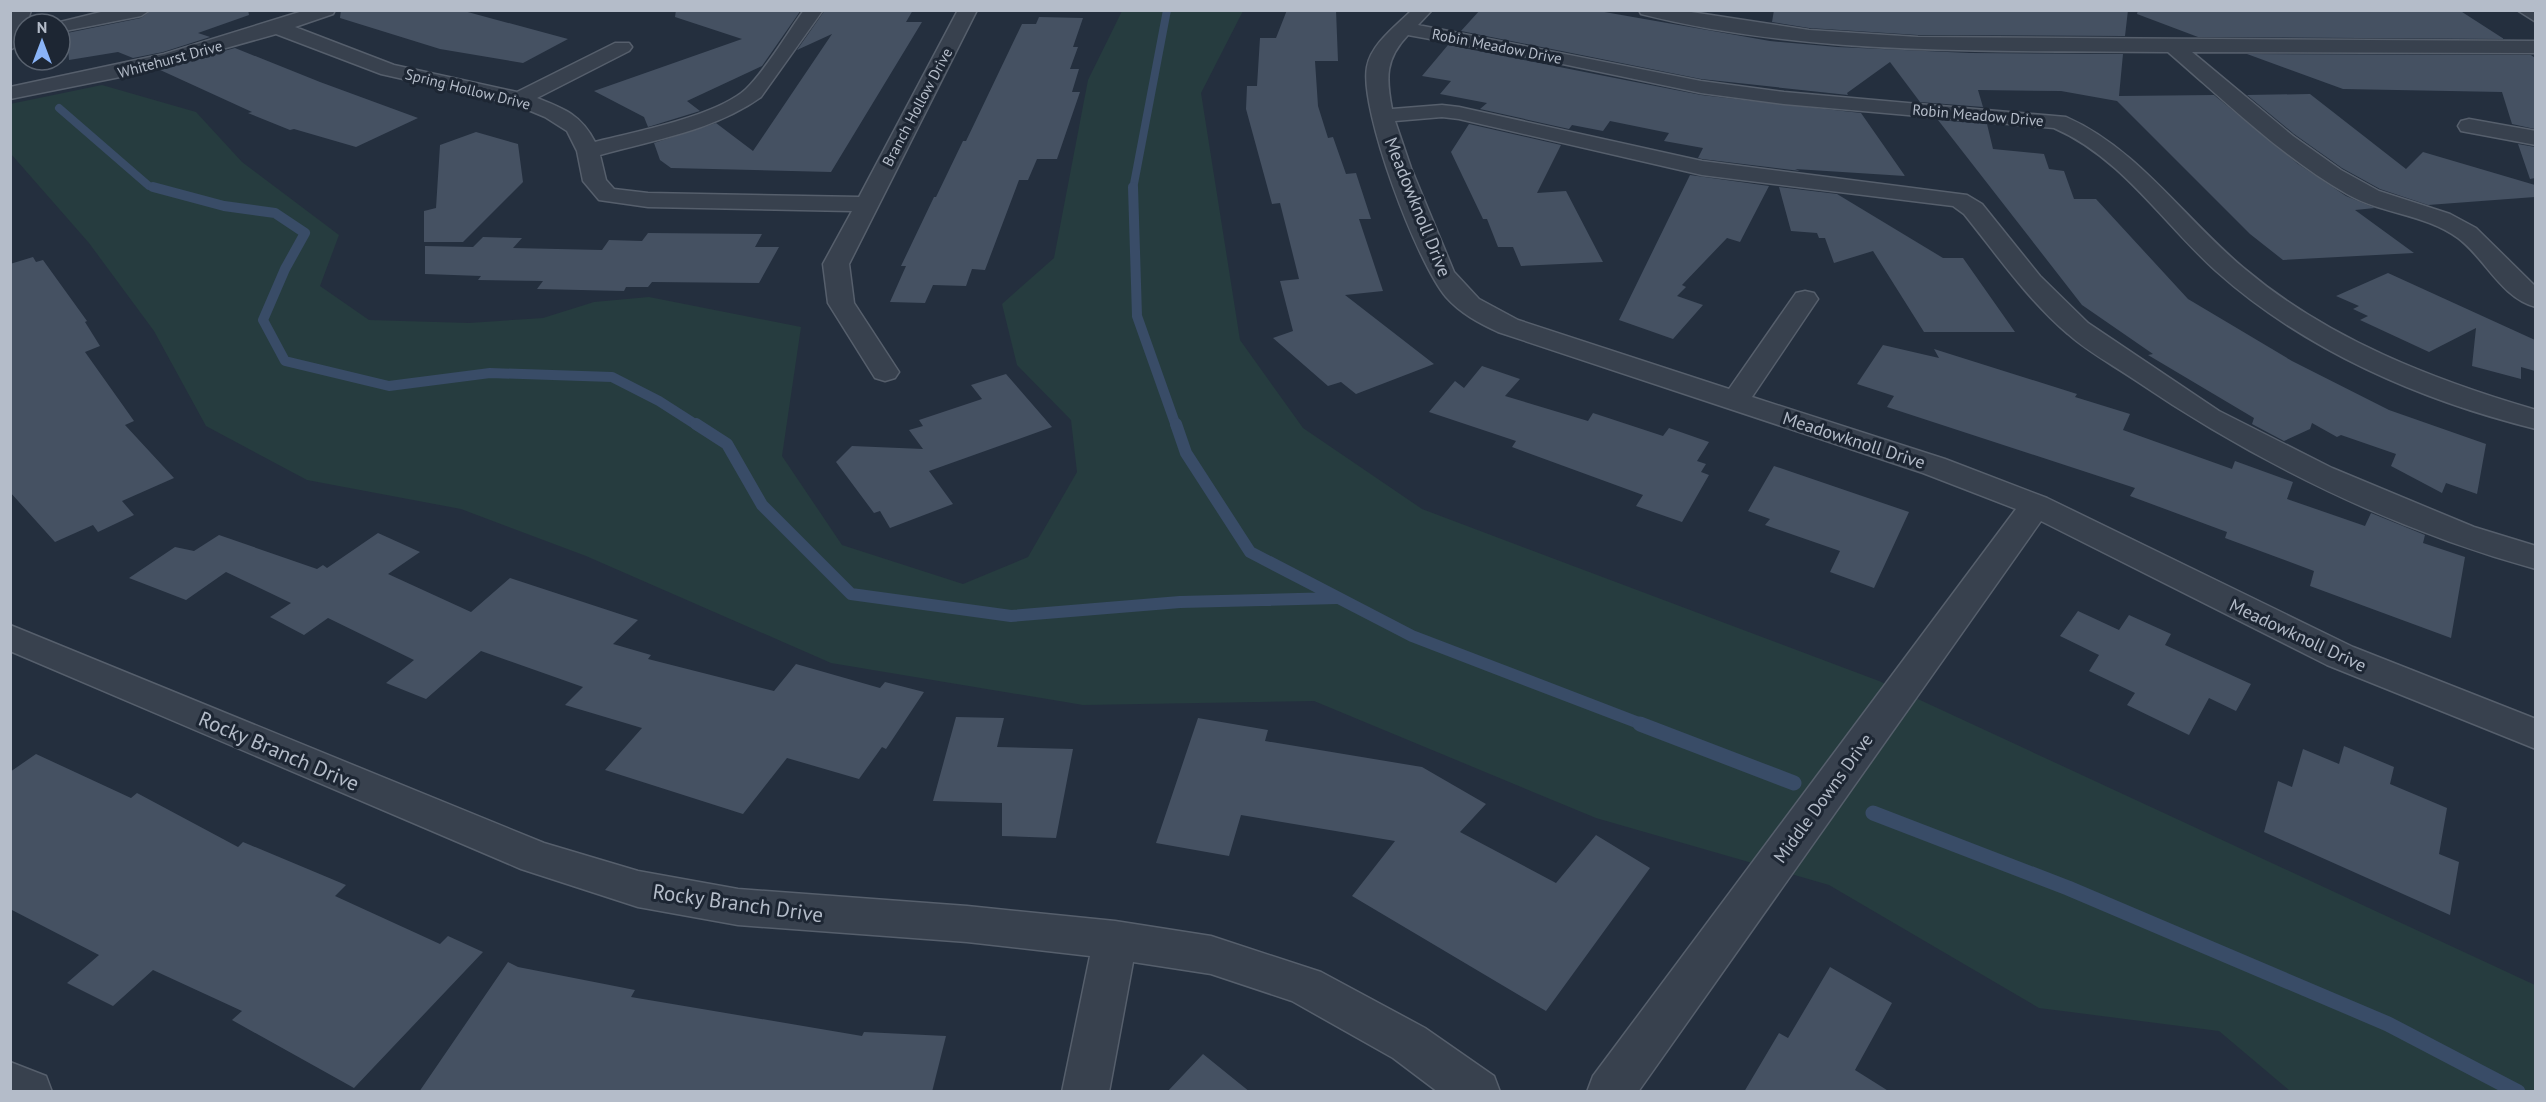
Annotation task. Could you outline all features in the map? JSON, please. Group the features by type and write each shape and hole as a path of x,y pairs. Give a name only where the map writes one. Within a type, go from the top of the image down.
{"street":[{"path":"72,24 141,10"},
{"name":"Whitehurst Drive","path":"10,93 107,75 279,28 326,10"},
{"path":"588,151 695,120 746,101 814,10"},
{"name":"Branch Hollow Drive","path":"885,372 841,303 836,264 968,10"},
{"path":"1648,10 1734,26 1823,37 1907,43 2174,47 2535,47"},
{"path":"2526,10 2535,16"},
{"name":"Meadowknoll Drive","path":"1414,20 1386,48 1377,65 1374,85 1382,116 1441,272 1456,296 1475,312 1508,326 1934,466 2036,505 2340,656 2535,735"},
{"name":"Robin Meadow Drive","path":"1414,20 1534,52 1701,87 1784,98 2058,123 2084,132 2106,146 2214,255 2260,294 2318,332 2423,382 2535,420"},
{"name":"Spring Hollow Drive","path":"279,28 388,70 520,99 553,112 576,126 588,151 595,181 607,195 648,200 866,204"},
{"path":"520,99 622,47"},
{"path":"2174,47 2323,169 2385,202 2446,220 2466,233 2535,299"},
{"path":"1382,116 1442,111 1459,112 1702,168 1959,200 1973,209 2031,282 2078,329 2209,417 2321,476 2462,535 2535,558"},
{"path":"2469,126 2535,138"},
{"path":"1735,401 1805,299"},
{"name":"Middle Downs Drive","path":"1610,1092 2036,505"},
{"name":"Rocky Branch Drive","path":"10,637 535,857 638,889 738,907 843,917 967,924 1115,940 1211,955 1305,986 1409,1043 1477,1092"},
{"path":"1085,1092 1115,940"},
{"path":"10,1084 29,1092"}],"green space":[{"path":"1122,11 1243,11 1201,93 1240,340 1303,428 1422,509 1879,681 2535,985 2535,1091 2290,1091 2219,1031 2039,1008 1829,885 1596,818 1314,701 1083,705 831,663 586,556 461,509 307,480 206,426 154,331 89,243 11,154 10,104 102,85 196,112 242,162 339,235 320,286 369,320 469,323 543,318 594,302 649,297 801,327 782,456 842,545 963,584 1028,557 1077,472 1071,420 1017,365 1002,304 1054,258 1088,80"}],"building":[{"path":"152,10 248,10 249,15 198,33 210,37 163,52 133,58 118,52 72,60 72,32 141,18"},
{"path":"341,10 464,11 568,39 523,63 440,49 340,18"},
{"path":"676,10 801,10 762,66 687,101 700,111 648,127 644,117 594,91 742,39 675,17"},
{"path":"825,10 913,10 906,22 922,22 831,172 671,168 660,160 654,143 716,123 753,151 832,34 797,50"},
{"path":"1287,10 1336,10 1338,61 1315,61 1318,106 1328,138 1333,137 1346,174 1356,173 1371,219 1359,219 1383,291 1345,295 1434,364 1356,394 1341,382 1328,386 1273,338 1293,331 1280,281 1299,279 1280,203 1272,204 1246,109 1247,86 1257,86 1260,38 1276,38"},
{"path":"1480,10 1593,10 1770,41 1837,47 1970,53 2123,54 2119,96 2214,95 2298,164 2346,196 2375,208 2355,210 2414,253 2283,260 2250,234 2117,101 2061,91 1978,90 1983,107 1920,102 1890,62 1847,93 1848,95 1701,79 1461,31"},
{"path":"1774,10 2128,10 2125,36 1918,35 1809,28 1772,22"},
{"path":"2138,10 2459,10 2504,39 2198,37 2137,14"},
{"path":"1039,17 1083,18 1073,47 1078,47 1070,69 1079,69 1072,92 1080,92 1057,159 1037,159 1028,180 1019,180 985,270 972,269 966,286 933,285 925,303 890,302 906,266 901,266 963,141 966,141 1022,24 1036,24"},
{"path":"1448,45 1701,95 1861,113 1905,176 1795,169 1800,171 1702,159 1698,158 1703,148 1664,141 1669,133 1610,121 1603,131 1572,125 1569,129 1480,109 1487,103 1440,94 1451,81 1422,76"},
{"path":"235,48 418,118 356,147 294,129 290,130 248,113 252,112 158,69"},
{"path":"2247,54 2531,55 2535,58 2535,129 2512,124 2502,92 2343,89"},
{"path":"2310,94 2406,169 2423,152 2535,185 2535,197 2428,205 2380,189 2342,168 2294,134 2247,95"},
{"path":"1938,120 1987,124 1993,149 2044,154 2049,169 2064,171 2074,199 2096,199 2188,299 2292,361 2389,410 2486,444 2477,494 2446,483 2442,493 2391,466 2396,454 2341,435 2337,437 2312,423 2310,429 2284,441 2252,424 2254,418 2148,355 2153,354 2082,305"},
{"path":"1469,124 1561,145 1537,193 1566,191 1603,262 1521,266 1513,247 1498,247 1487,219 1483,219 1451,152"},
{"path":"476,132 518,144 523,182 463,242 424,242 424,211 436,208 440,145"},
{"path":"2518,144 2535,147 2535,178 2530,179"},
{"path":"1690,175 1769,186 1740,242 1727,238 1682,285 1686,287 1677,296 1703,305 1673,339 1619,320"},
{"path":"1779,187 1837,194 1943,258 1963,258 2015,332 1924,332 1873,251 1834,263 1825,238 1819,238 1817,233 1791,231"},
{"path":"648,233 762,234 755,247 779,247 759,283 652,282 648,287 626,287 624,291 537,289 543,281 478,280 481,276 425,274 425,246 473,247 483,237 522,238 513,248 602,250 609,240 642,241"},
{"path":"33,257 36,262 43,260 87,321 85,322 100,346 85,352 134,421 125,425 174,478 122,501 134,515 98,532 93,525 55,542 10,492 10,264"},
{"path":"2388,273 2535,340 2535,371 2521,367 2521,379 2472,366 2476,328 2429,352 2360,320 2368,316 2353,309 2359,306 2336,296"},
{"path":"1883,345 1939,358 1934,349 2077,394 2075,397 2130,414 2123,430 2232,469 2235,461 2293,482 2287,499 2365,526 2371,513 2425,535 2423,543 2465,557 2451,638 2310,586 2314,571 2225,538 2227,532 2130,496 2135,488 1887,407 1894,396 1857,384"},
{"path":"1482,366 1520,379 1505,396 1588,421 1593,413 1663,436 1669,428 1709,442 1697,461 1706,464 1701,472 1709,475 1682,522 1636,506 1643,495 1512,447 1516,441 1429,412 1455,381 1464,388"},
{"path":"1006,374 1052,427 929,471 953,504 890,528 880,511 874,513 836,462 852,446 923,449 909,430 923,426 919,420 982,399 971,385"},
{"path":"1774,466 1909,512 1874,588 1830,572 1840,551 1765,525 1770,519 1748,511"},
{"path":"378,533 420,552 388,574 471,612 510,578 638,620 613,644 651,655 648,659 774,691 796,664 880,688 885,682 924,692 886,749 882,747 859,779 787,758 743,814 605,770 642,728 565,705 583,687 481,651 426,699 386,683 414,660 328,618 304,635 270,617 291,603 226,572 186,600 129,578 175,547 194,551 219,535 317,569 323,565 327,568"},
{"path":"2078,611 2119,630 2129,615 2171,634 2165,645 2251,684 2236,711 2209,698 2189,735 2127,705 2135,693 2089,671 2099,655 2060,636"},
{"path":"956,717 1004,718 997,747 1073,749 1056,838 1002,836 1002,803 933,801"},
{"path":"1198,718 1268,730 1265,741 1422,767 1486,804 1460,832 1556,883 1596,835 1650,868 1546,1011 1352,896 1395,841 1241,815 1229,856 1156,843"},
{"path":"2344,746 2394,767 2390,784 2447,808 2439,854 2459,862 2450,915 2264,832 2278,781 2292,787 2303,749 2339,764"},
{"path":"36,754 131,798 137,793 238,847 243,842 346,885 335,896 440,944 448,936 483,952 354,1088 232,1020 242,1011 153,970 113,1006 67,983 99,955 10,909 10,772"},
{"path":"508,962 518,967 635,990 631,997 862,1036 864,1032 946,1036 932,1092 419,1092"},
{"path":"1830,967 1892,1003 1855,1070 1890,1092 1744,1092 1779,1033 1788,1038"},
{"path":"1203,1054 1250,1092 1167,1092"}],"waterway":[{"path":"1133,189 1167,10"},
{"path":"59,108 149,186 159,189"},
{"path":"153,187 224,206 275,213 305,233 285,269 263,320 285,361 389,386 490,373 612,377 659,401 698,426"},
{"path":"1133,189 1137,316 1176,426"},
{"path":"696,424 727,444 762,505 851,594 1011,616 1180,602 1337,598"},
{"path":"1176,424 1186,453 1250,552 1412,636 1644,725"},
{"path":"1640,724 1794,783"},
{"path":"1873,813 2068,888 2388,1024 2518,1092"}]}
